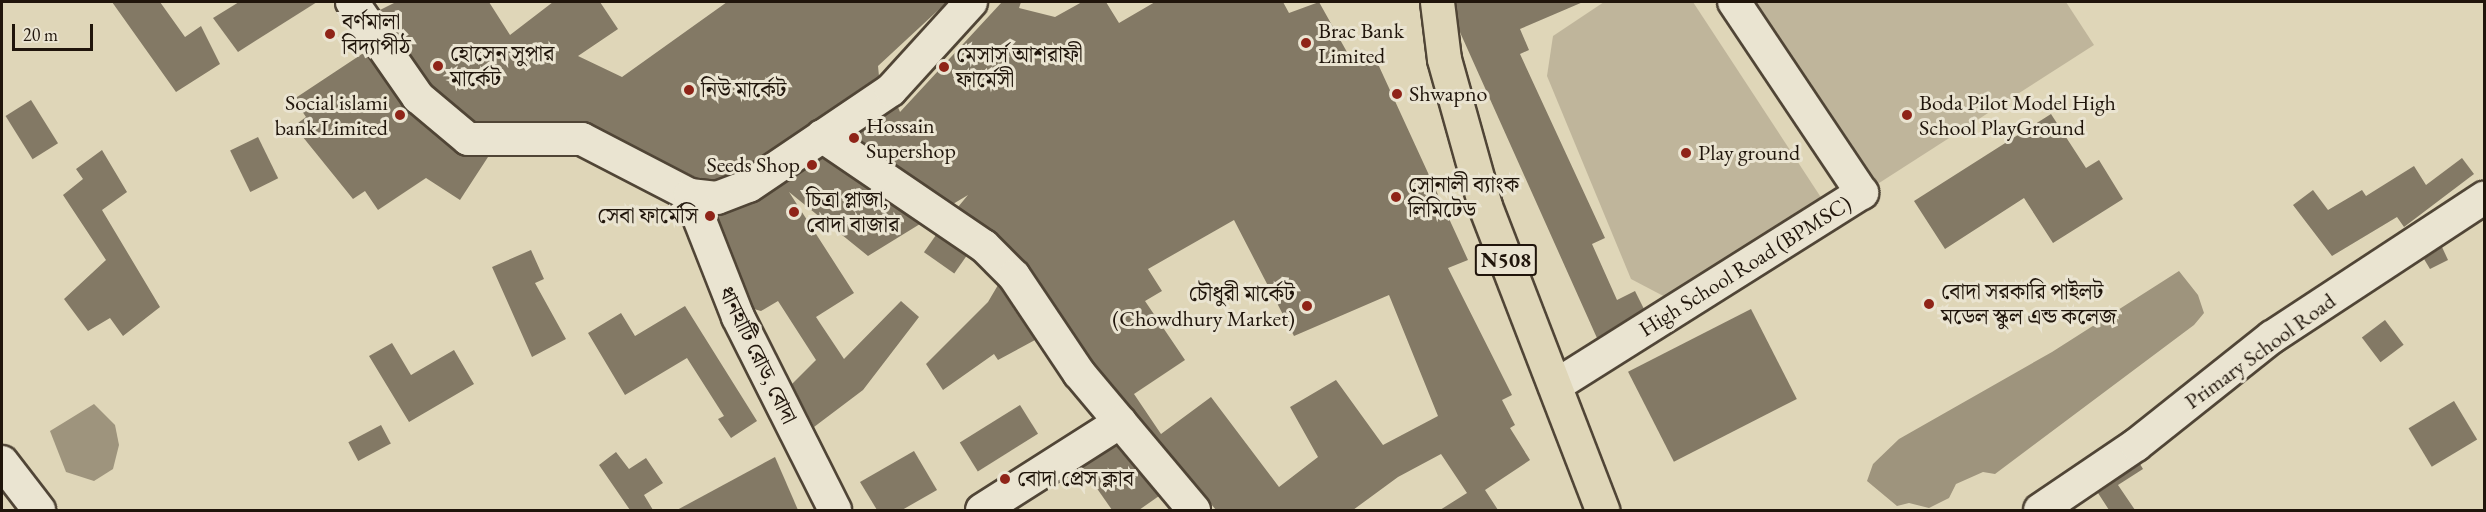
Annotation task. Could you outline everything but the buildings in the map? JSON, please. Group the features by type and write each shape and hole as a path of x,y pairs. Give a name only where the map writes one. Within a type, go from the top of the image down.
{"highway":[{"name":"N508","path":"1437,2 1444,59 1485,206 1602,510"}],"street":[{"path":"352,2 418,97 468,139 582,139 690,195 717,198 749,186 891,90 971,2"},
{"name":"High School Road (BPMSC)","path":"1555,386 1862,193 1734,2"},
{"path":"822,136 984,246 1014,276 1079,372 1194,510"},
{"name":"ধানহাটি রোড, বোদা","path":"690,195 738,317 835,510"},
{"name":"Primary School Road","path":"2040,510 2136,445 2272,338 2484,198"},
{"path":"982,510 1120,422"},
{"path":"2,462 39,510"}],"shaded area":[{"name":"Play ground","path":"1604,2 1693,2 1822,199 1671,300 1631,279 1547,76 1553,36"},
{"name":"Boda Pilot Model High School PlayGround","path":"1751,2 2066,2 2094,45 1876,185"},
{"path":"2179,271 2198,295 2204,313 2194,325 1995,474 1983,472 1956,484 1949,498 1929,508 1909,503 1897,506 1867,481 1873,464 1899,439 2052,352"},
{"path":"94,404 115,425 119,445 113,469 94,481 66,472 50,431"}],"place":[{"name":"বর্ণমালা বিদ্যাপীঠ","path":"330,34"},
{"name":"Brac Bank Limited","path":"1306,43"},
{"name":"হোসেন সুপার মার্কেট","path":"438,66"},
{"name":"মেসার্স আশরাফী ফার্মেসী","path":"944,67"},
{"name":"নিউ মার্কেট","path":"689,90"},
{"name":"Shwapno","path":"1397,94"},
{"name":"Social islami bank Limited","path":"400,115"},
{"name":"Boda Pilot Model High School PlayGround","path":"1907,115"},
{"name":"Hossain Supershop","path":"854,138"},
{"name":"Play ground","path":"1686,153"},
{"name":"Seeds Shop","path":"812,165"},
{"name":"সোনালী ব্যাংক লিমিটেড","path":"1396,197"},
{"name":"চিত্রা প্লাজা, বোদা বাজার","path":"794,212"},
{"name":"সেবা ফার্মেসি","path":"710,216"},
{"name":"বোদা সরকারি পাইলট মডেল স্কুল এন্ড কলেজ","path":"1929,304"},
{"name":"চৌধুরী মার্কেট (Chowdhury Market)","path":"1307,306"},
{"name":"বোদা প্রেস ক্লাব","path":"1005,479"}]}
